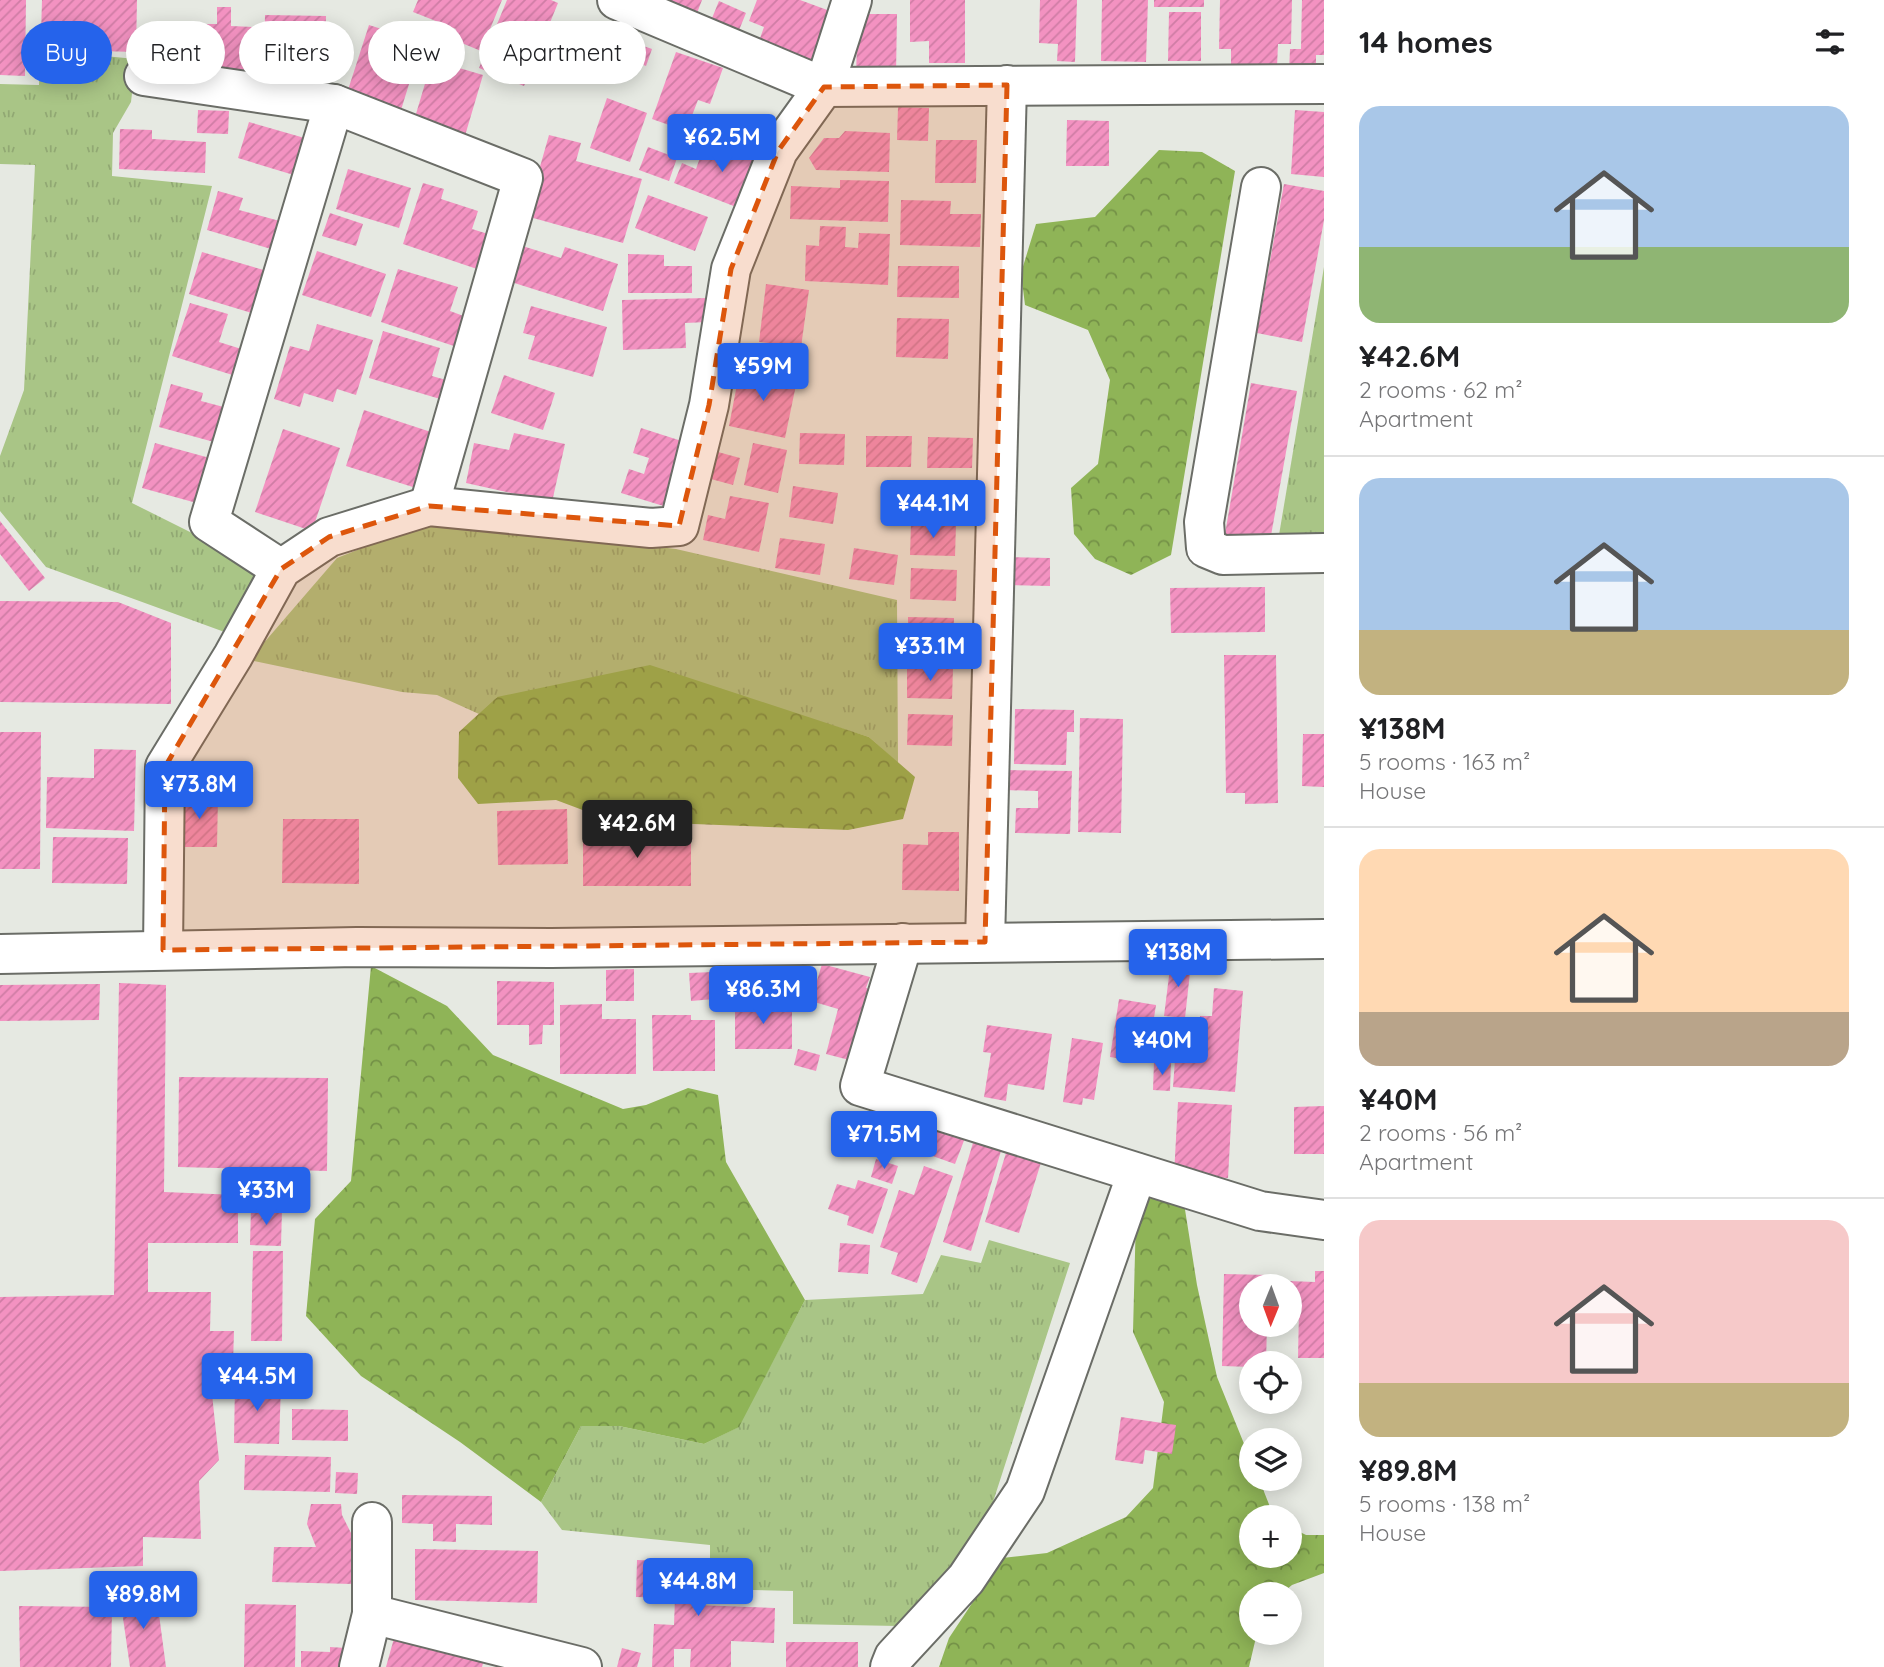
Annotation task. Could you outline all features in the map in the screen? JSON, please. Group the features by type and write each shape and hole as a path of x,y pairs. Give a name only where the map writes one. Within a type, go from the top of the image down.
{"street":[{"path":"617,0 824,88 1324,84"},
{"path":"163,950 165,766 233,656 281,569 329,537 429,506 651,528 679,526 709,405 731,269 778,151 824,88 852,0"},
{"path":"198,84 334,104 523,178 429,506"},
{"path":"985,942 1007,85"},
{"path":"281,569 209,522 334,104"},
{"path":"1261,187 1204,522 1206,548 1223,555 1324,553"},
{"path":"0,954 356,947 551,948 1324,939"},
{"path":"903,943 860,1086 1260,1211 1324,1220"},
{"path":"890,1667 894,1657 966,1579 1025,1491 1137,1173"},
{"path":"359,1667 372,1614 372,1522"},
{"path":"372,1614 582,1667"}],"highlighted area":[{"path":"1007,85 985,942 163,950 165,767 281,569 329,537 429,506 679,526 709,405 731,269 778,151 824,87"}],"green space":[{"path":"112,57 126,58 126,84 133,84 131,102 113,133 112,176 212,186 132,503 264,569 230,634 46,567 0,511 0,456 24,390 35,165 0,164 0,84 112,84"},
{"path":"1159,150 1202,152 1235,171 1171,555 1131,575 1095,559 1074,534 1071,488 1098,464 1110,380 1088,330 1025,305 1021,273 1036,224 1095,217"},
{"path":"1324,267 1324,539 1278,541"},
{"path":"433,520 676,549 897,600 898,763 869,737 811,719 497,697 479,714 437,695 402,692 249,660 337,558"},
{"path":"650,665 869,737 915,777 903,819 848,830 643,822 596,815 556,800 478,804 458,778 459,732 497,697"},
{"path":"371,966 447,1006 493,1055 623,1109 646,1105 688,1088 718,1095 726,1162 805,1300 739,1427 704,1444 619,1426 581,1426 541,1502 460,1442 361,1376 306,1316 315,1219 351,1181"},
{"path":"1183,1197 1197,1285 1217,1377 1239,1431 1239,1491 1264,1491 1269,1505 1239,1505 1239,1568 1302,1568 1302,1533 1324,1535 1324,1573 1300,1582 1239,1582 1239,1645 1254,1645 1249,1667 939,1667 949,1638 1002,1558 1047,1553 1126,1517 1153,1488 1164,1402 1133,1332 1136,1215 1143,1199"},
{"path":"989,1240 1070,1263 993,1502 951,1571 898,1626 793,1624 793,1591 710,1589 710,1545 562,1530 541,1502 581,1426 619,1426 704,1444 738,1427 805,1300 923,1294 941,1255 981,1263"}],"building":[{"path":"0,0 26,0 26,21 21,21 21,76 0,75"},
{"path":"42,0 137,0 137,21 126,21 126,52 112,51 112,21 41,21"},
{"path":"418,0 502,0 493,21 479,21 479,50 465,44 465,21 436,21 413,12"},
{"path":"507,0 551,0 558,3 551,21 498,21"},
{"path":"664,0 702,0 697,13"},
{"path":"757,0 800,0 830,11 810,63 758,44 764,27 749,21"},
{"path":"910,0 965,0 965,63 929,63 929,41 910,42"},
{"path":"1040,0 1077,0 1075,62 1057,61 1058,44 1039,43"},
{"path":"1102,0 1148,0 1146,62 1101,61"},
{"path":"1154,0 1204,0 1204,7 1154,7"},
{"path":"1220,0 1292,0 1291,44 1278,44 1277,67 1231,66 1231,49 1219,49"},
{"path":"1302,0 1324,0 1324,55 1316,55 1316,72 1289,72 1290,49 1301,49"},
{"path":"719,1 746,13 735,40 708,28"},
{"path":"217,7 231,7 231,26 239,26 239,70 225,69 225,21 217,21"},
{"path":"1169,12 1201,12 1201,61 1168,61"},
{"path":"858,14 897,14 896,75 856,75"},
{"path":"265,15 326,16 326,21 265,21"},
{"path":"368,28 368,84 409,84 401,110 347,93 350,84 354,84 354,71"},
{"path":"646,47 652,49 646,66"},
{"path":"676,52 723,68 710,104 698,100 686,131 652,119"},
{"path":"465,70 479,74 480,84 464,139 413,124 425,84 465,84"},
{"path":"607,98 647,113 630,162 590,148"},
{"path":"898,107 929,108 928,141 897,140"},
{"path":"198,110 229,111 228,134 197,133"},
{"path":"1295,110 1324,112 1324,177 1291,174"},
{"path":"1067,120 1109,121 1109,166 1066,166"},
{"path":"249,122 308,139 297,176 238,158"},
{"path":"120,129 152,130 152,139 206,142 205,173 119,169"},
{"path":"845,131 890,133 889,172 816,170 809,158 824,138 839,138"},
{"path":"549,135 581,143 576,161 642,179 623,243 526,216"},
{"path":"707,138 763,159 744,210 674,183 682,163 696,169"},
{"path":"936,140 977,140 976,183 935,183"},
{"path":"648,147 677,158 669,181 639,170"},
{"path":"348,169 411,188 399,228 336,209"},
{"path":"840,180 889,181 888,222 790,219 791,186 840,188"},
{"path":"423,183 444,189 441,199 478,211 472,229 488,234 477,269 403,244"},
{"path":"1284,184 1324,191 1324,220 1302,342 1257,333"},
{"path":"218,191 243,198 239,210 287,223 278,251 207,230"},
{"path":"648,195 708,217 695,251 635,228"},
{"path":"901,200 951,201 950,214 981,214 980,247 900,245"},
{"path":"330,213 363,224 356,246 322,236"},
{"path":"820,226 846,227 845,247 858,248 859,233 890,234 888,285 805,281 806,245 819,246"},
{"path":"516,244 561,258 565,247 618,264 603,311 505,280"},
{"path":"317,251 386,274 371,317 302,295"},
{"path":"202,252 267,271 255,314 189,294"},
{"path":"628,254 664,255 664,266 692,266 692,293 628,293"},
{"path":"898,266 959,266 959,298 897,297"},
{"path":"398,269 458,287 450,311 469,318 460,348 381,322"},
{"path":"766,284 809,290 801,347 759,342"},
{"path":"707,298 708,322 685,323 686,348 623,350 622,300"},
{"path":"190,303 228,314 219,342 251,352 242,378 172,356"},
{"path":"531,306 607,327 593,377 528,359 535,336 523,333"},
{"path":"897,318 949,319 948,359 896,357"},
{"path":"317,324 373,340 356,395 337,389 333,402 304,393 300,407 274,399 290,346 309,351"},
{"path":"383,331 440,348 432,376 453,382 447,401 369,378"},
{"path":"740,369 797,380 785,438 729,426"},
{"path":"504,375 555,393 543,430 491,413"},
{"path":"1251,383 1297,391 1270,541 1225,534"},
{"path":"171,384 203,393 201,401 235,410 225,445 159,427"},
{"path":"364,410 434,433 416,488 346,466"},
{"path":"641,428 691,444 670,508 621,493 629,469 644,474 649,458 633,453"},
{"path":"283,429 340,448 312,531 255,512"},
{"path":"514,433 565,444 552,502 466,483 474,443 509,450"},
{"path":"800,433 845,434 844,465 799,464"},
{"path":"866,436 912,436 911,467 866,467"},
{"path":"928,437 973,438 972,468 927,468"},
{"path":"155,443 217,460 204,505 142,488"},
{"path":"753,443 787,450 778,493 744,485"},
{"path":"718,452 740,458 733,485 711,479"},
{"path":"793,486 838,493 833,524 789,517"},
{"path":"730,496 769,503 759,552 703,540 708,515 725,519"},
{"path":"0,521 45,578 29,591 0,554"},
{"path":"911,524 956,525 955,556 910,555"},
{"path":"780,538 825,544 820,575 775,568"},
{"path":"854,548 898,555 894,585 849,579"},
{"path":"1002,557 1050,558 1050,586 1002,585"},
{"path":"911,568 957,570 956,601 910,599"},
{"path":"1265,587 1265,632 1171,633 1170,588"},
{"path":"0,601 118,602 171,623 171,704 0,702"},
{"path":"908,617 954,618 953,649 908,648"},
{"path":"1224,655 1276,655 1278,803 1245,804 1245,793 1226,793"},
{"path":"907,667 953,668 952,699 907,698"},
{"path":"1015,709 1074,710 1074,732 1067,732 1066,765 1014,764"},
{"path":"908,714 953,715 952,746 907,745"},
{"path":"1080,718 1123,719 1121,833 1078,832"},
{"path":"0,732 41,732 40,869 0,869"},
{"path":"1303,734 1324,734 1324,787 1302,786"},
{"path":"94,749 136,750 134,831 46,828 47,777 94,778"},
{"path":"1006,770 1072,771 1070,834 1015,833 1016,808 1038,808 1038,791 1006,790"},
{"path":"181,795 218,796 217,847 180,847"},
{"path":"567,809 568,864 498,865 497,811"},
{"path":"283,819 359,819 359,884 282,883"},
{"path":"928,832 959,832 959,891 902,890 903,844 928,845"},
{"path":"583,833 691,833 691,886 583,886"},
{"path":"53,837 128,838 127,884 52,883"},
{"path":"1171,960 1191,963 1185,1018 1164,1016"},
{"path":"782,964 812,973 803,1003 773,994"},
{"path":"822,964 870,977 866,988 877,991 857,1062 826,1054 838,1009 811,1001"},
{"path":"634,969 634,1001 606,1001 606,970"},
{"path":"713,972 714,999 691,1001 689,973"},
{"path":"497,981 554,982 554,1025 543,1025 542,1044 529,1045 529,1025 497,1025"},
{"path":"119,983 166,985 164,1192 238,1195 238,1243 148,1243 148,1292 211,1292 210,1331 234,1331 233,1363 209,1366 219,1460 199,1481 201,1539 143,1537 143,1566 0,1571 0,1297 114,1295"},
{"path":"100,984 99,1020 0,1021 0,985"},
{"path":"1214,988 1243,991 1235,1092 1173,1087 1177,1032 1199,1034 1200,1016 1212,1016"},
{"path":"1119,999 1156,1005 1147,1063 1110,1057"},
{"path":"602,1004 602,1019 636,1019 636,1074 560,1074 560,1005"},
{"path":"735,1004 792,1004 792,1049 735,1049"},
{"path":"652,1015 691,1015 691,1020 715,1020 715,1071 653,1071"},
{"path":"987,1025 1052,1034 1044,1090 1008,1084 1006,1101 984,1097 991,1053 983,1052"},
{"path":"1072,1038 1103,1043 1094,1100 1083,1098 1082,1105 1063,1102"},
{"path":"798,1049 820,1055 816,1071 794,1065"},
{"path":"1154,1062 1171,1063 1170,1091 1153,1090"},
{"path":"179,1077 328,1078 327,1171 178,1167"},
{"path":"1178,1102 1232,1105 1228,1178 1174,1175"},
{"path":"1324,1106 1324,1154 1294,1154 1294,1107"},
{"path":"936,1128 965,1138 955,1164 927,1154"},
{"path":"976,1133 1004,1141 971,1251 943,1242"},
{"path":"1009,1143 1044,1153 1019,1233 985,1222"},
{"path":"876,1159 898,1166 892,1184 871,1177"},
{"path":"924,1166 953,1176 917,1283 891,1274 898,1253 880,1247 899,1190 914,1195"},
{"path":"858,1180 888,1189 873,1234 847,1225 849,1216 828,1209 837,1184 855,1189"},
{"path":"251,1209 282,1209 281,1246 250,1245"},
{"path":"840,1243 870,1245 868,1274 838,1272"},
{"path":"253,1251 283,1251 282,1341 251,1341"},
{"path":"1315,1271 1324,1271 1324,1358 1302,1358 1302,1351 1298,1351 1298,1337 1302,1337 1302,1282 1315,1282"},
{"path":"1224,1274 1239,1274 1239,1337 1267,1337 1266,1351 1239,1351 1239,1367 1222,1366"},
{"path":"235,1382 281,1384 279,1444 234,1443"},
{"path":"292,1409 348,1410 348,1441 292,1440"},
{"path":"1121,1417 1176,1425 1172,1454 1145,1450 1143,1464 1115,1460"},
{"path":"245,1455 331,1457 330,1492 244,1490"},
{"path":"336,1472 358,1473 357,1494 335,1493"},
{"path":"402,1495 492,1496 492,1525 456,1524 456,1542 433,1541 433,1524 402,1523"},
{"path":"311,1504 341,1504 342,1515 351,1533 352,1547 357,1550 357,1576 353,1584 272,1582 274,1547 316,1547 307,1524"},
{"path":"415,1549 538,1551 537,1603 415,1600"},
{"path":"637,1560 695,1562 694,1605 775,1608 774,1643 731,1641 731,1667 690,1667 691,1649 674,1649 674,1667 652,1667 654,1624 674,1625 675,1598 636,1597"},
{"path":"156,1592 166,1667 130,1667 120,1597"},
{"path":"245,1604 296,1605 295,1667 244,1667"},
{"path":"19,1606 112,1607 111,1667 20,1667"},
{"path":"398,1624 487,1650 482,1667 386,1667"},
{"path":"786,1642 858,1642 858,1667 786,1667"},
{"path":"330,1647 346,1648 345,1667 301,1667 301,1651 330,1652"},
{"path":"622,1648 641,1653 637,1667 617,1667"}]}
